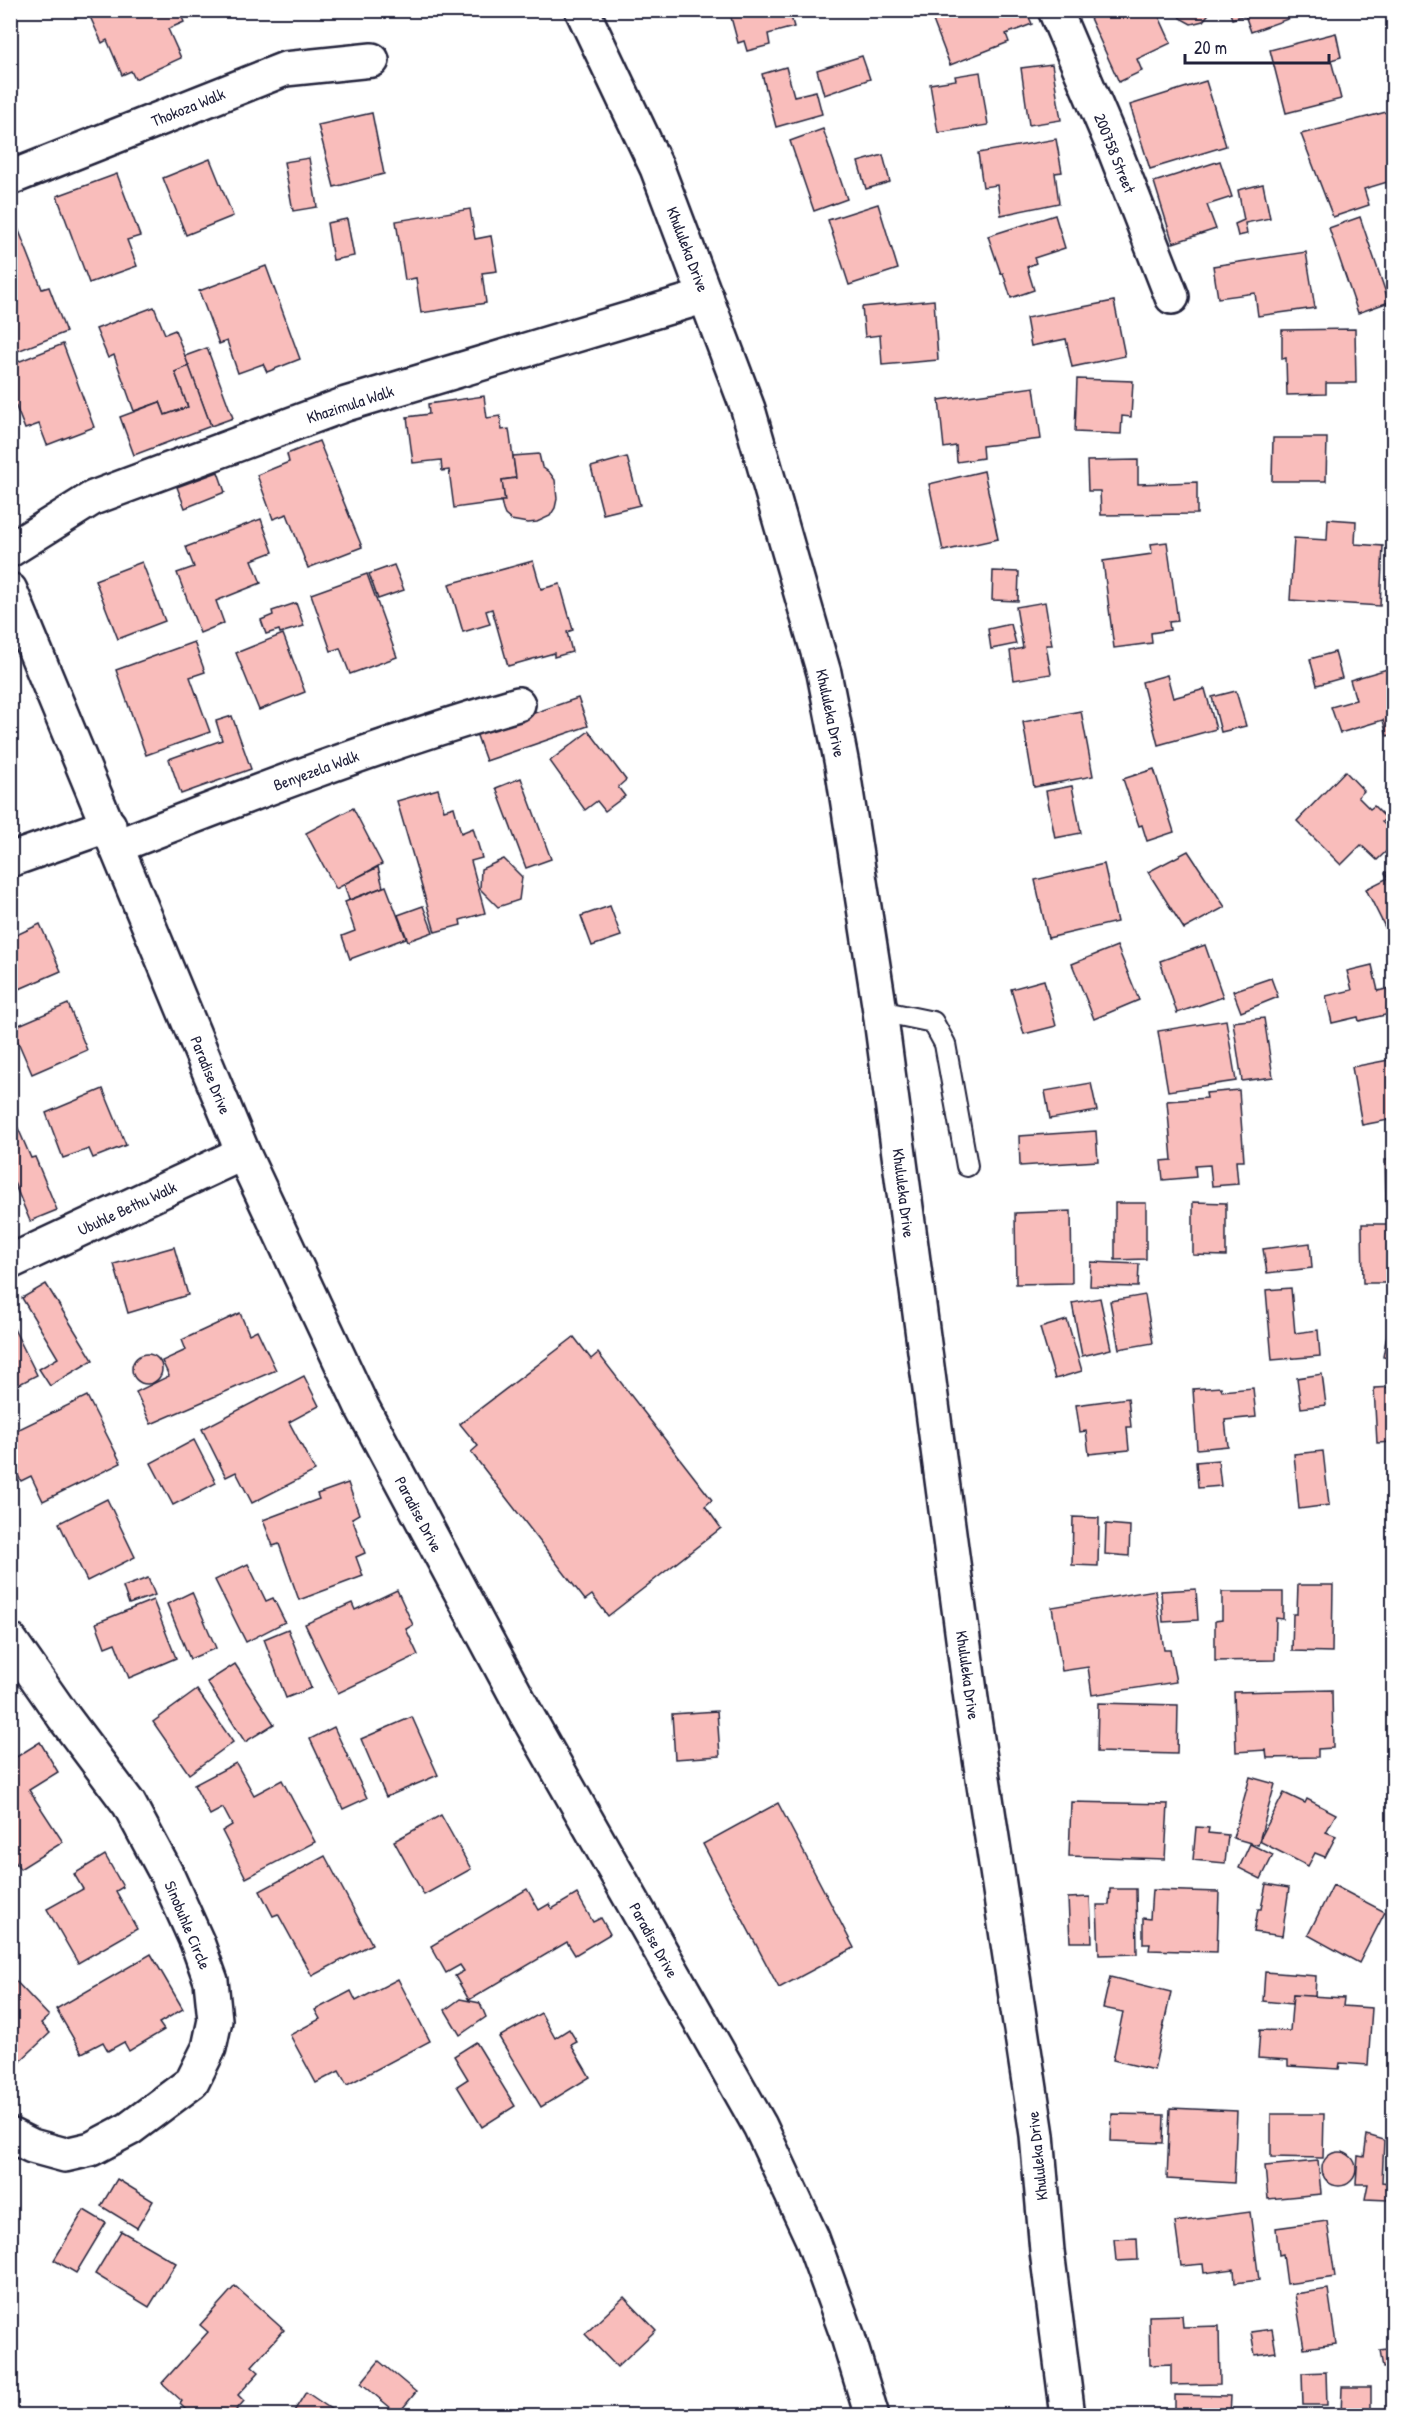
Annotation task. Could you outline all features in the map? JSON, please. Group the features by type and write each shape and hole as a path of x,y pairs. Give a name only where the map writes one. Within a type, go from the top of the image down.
{"street":[{"name":"Khululeka Drive","path":"582,10 657,168 748,409 824,673 842,765 880,1011 971,1699 1037,2135 1047,2251 1068,2415"},
{"name":"200758 Street","path":"1055,10 1113,146 1172,297"},
{"name":"Thokoza Walk","path":"10,178 285,69 372,60"},
{"name":"Khazimula Walk","path":"10,550 93,498 346,404 706,296"},
{"name":"Paradise Drive","path":"10,590 243,1153 368,1418 525,1712 760,2126 812,2238 848,2337 872,2415"},
{"name":"Benyezela Walk","path":"10,860 113,835 337,762 432,728 518,704"},
{"name":"Ubuhle Bethu Walk","path":"10,1262 243,1153"},
{"name":"Sinobuhle Circle","path":"10,1640 134,1814 166,1874 197,1942 211,1981 215,2020 209,2048 192,2082 129,2129 91,2149 65,2155 32,2146 10,2135"}],"lane":[{"path":"880,1011 933,1022 945,1044 967,1166"}],"building":[{"path":"87,10 179,10 184,22 168,29 181,58 135,79 131,71 122,75 107,40 102,43"},
{"path":"729,10 789,10 794,27 768,34 770,45 747,51 744,41 738,43"},
{"path":"929,10 1026,10 1032,24 1006,34 1009,42 950,65"},
{"path":"1107,10 1115,10 1117,13 1122,10 1156,10 1171,43 1137,59 1142,71 1119,82 1090,18"},
{"path":"1176,10 1212,10 1203,21 1191,24 1180,18"},
{"path":"1229,10 1313,10 1251,32 1245,15 1232,19"},
{"path":"1336,33 1341,57 1331,60 1341,99 1286,113 1270,50"},
{"path":"862,56 870,79 824,95 817,70"},
{"path":"1052,64 1061,120 1029,125 1021,68"},
{"path":"786,67 794,96 816,91 822,114 776,127 762,74"},
{"path":"980,72 988,125 938,133 930,84 956,80 955,76"},
{"path":"1206,81 1226,146 1150,169 1130,105"},
{"path":"1394,110 1394,180 1364,189 1369,205 1333,217 1301,134"},
{"path":"372,113 384,174 334,187 318,125"},
{"path":"823,129 847,199 814,211 790,141"},
{"path":"1056,139 1062,172 1055,173 1059,203 1001,215 997,185 983,187 978,153"},
{"path":"883,155 890,182 866,189 858,162"},
{"path":"309,158 317,207 293,211 284,162"},
{"path":"210,159 233,216 186,235 163,178"},
{"path":"1220,161 1232,197 1207,205 1216,229 1173,243 1154,182"},
{"path":"117,174 140,236 127,240 137,266 89,283 57,196"},
{"path":"1263,184 1270,218 1245,223 1247,234 1238,236 1235,224 1244,220 1238,190"},
{"path":"878,204 898,269 849,285 828,220"},
{"path":"10,208 42,289 49,287 66,332 10,354"},
{"path":"470,209 475,239 491,236 497,271 482,273 486,303 421,313 416,278 405,280 396,221"},
{"path":"1055,215 1065,248 1034,258 1036,263 1027,267 1034,290 1011,298 988,236"},
{"path":"1360,217 1389,302 1358,313 1329,228"},
{"path":"347,219 354,256 333,260 327,223"},
{"path":"1306,252 1315,308 1258,316 1255,293 1218,298 1213,266"},
{"path":"266,266 300,359 267,372 263,364 238,373 227,341 219,344 199,291"},
{"path":"934,300 938,360 882,365 880,335 865,337 862,307"},
{"path":"1114,301 1125,356 1072,367 1066,339 1031,346 1026,318"},
{"path":"154,307 165,334 175,330 189,366 175,372 188,407 165,415 160,402 134,411 114,355 108,358 96,329"},
{"path":"1355,329 1356,383 1326,383 1326,394 1287,395 1286,358 1282,359 1282,330"},
{"path":"63,344 94,427 47,445 39,424 25,429 10,392 10,365"},
{"path":"207,348 233,418 211,426 185,356"},
{"path":"189,366 211,426 134,455 120,417 160,402 165,415 188,407 175,372"},
{"path":"1077,379 1133,381 1131,417 1122,416 1121,434 1075,432"},
{"path":"1034,387 1041,439 982,446 983,458 957,462 956,446 944,448 939,400"},
{"path":"484,396 487,418 500,416 502,430 509,429 516,478 502,480 505,501 454,508 449,470 442,471 441,460 413,463 407,417 429,414 428,404"},
{"path":"1273,438 1327,438 1326,481 1272,481"},
{"path":"319,441 362,547 308,568 287,514 273,519 257,475 289,462 287,454"},
{"path":"539,454 542,467 555,480 557,499 555,508 550,516 537,522 511,520 503,510 501,501 505,501 502,480 516,478 513,456"},
{"path":"627,457 640,505 603,514 591,467"},
{"path":"1138,460 1138,484 1197,482 1197,514 1101,515 1100,491 1088,491 1087,461"},
{"path":"984,471 998,539 943,551 929,484"},
{"path":"218,472 225,492 185,508 177,487"},
{"path":"261,519 273,552 252,560 261,583 216,601 224,623 200,633 177,573 194,567 186,547"},
{"path":"1328,519 1356,521 1355,544 1383,546 1380,606 1290,600 1294,538 1327,540"},
{"path":"1167,542 1178,621 1169,622 1170,630 1151,633 1152,643 1114,648 1103,561 1152,554 1151,544"},
{"path":"533,561 541,589 560,584 573,630 567,632 572,652 554,657 554,653 508,666 492,609 486,611 490,624 463,632 449,584"},
{"path":"142,562 165,621 118,639 95,580"},
{"path":"394,565 404,590 378,599 369,574"},
{"path":"993,571 1019,572 1018,601 992,600"},
{"path":"367,574 397,657 350,674 340,648 331,651 311,594"},
{"path":"1045,602 1052,645 1046,645 1051,674 1014,680 1010,651 1023,648 1016,607"},
{"path":"296,603 304,626 280,633 279,630 266,634 261,620 273,615 272,611"},
{"path":"1011,624 1016,644 991,649 988,629"},
{"path":"283,634 305,692 259,710 236,653"},
{"path":"194,642 205,672 190,677 210,732 146,755 116,670"},
{"path":"1335,652 1342,678 1317,685 1310,659"},
{"path":"1394,667 1394,734 1387,736 1383,720 1340,733 1331,707 1356,700 1350,680"},
{"path":"1167,675 1173,698 1205,689 1216,729 1158,745 1142,682"},
{"path":"1236,691 1246,726 1221,732 1212,697"},
{"path":"578,698 588,726 486,761 476,733"},
{"path":"1081,711 1093,776 1034,787 1023,722"},
{"path":"232,716 251,769 181,794 169,759 222,740 216,721"},
{"path":"589,731 626,780 618,787 625,796 605,811 597,801 585,810 550,761"},
{"path":"1154,769 1174,832 1147,841 1142,825 1139,826 1123,779"},
{"path":"1345,771 1364,791 1358,797 1370,809 1374,806 1386,818 1382,822 1394,833 1394,844 1377,860 1361,845 1341,865 1297,821"},
{"path":"521,778 551,859 526,868 496,788"},
{"path":"1072,786 1081,833 1055,838 1046,791"},
{"path":"438,789 444,810 454,807 461,833 473,828 482,858 471,861 485,913 460,920 461,925 435,932 397,801"},
{"path":"353,808 382,864 336,889 306,833"},
{"path":"1188,851 1225,907 1184,929 1148,872"},
{"path":"504,859 522,877 519,900 498,907 480,889 481,869"},
{"path":"1104,864 1117,922 1048,938 1035,880"},
{"path":"378,867 383,887 349,900 344,884"},
{"path":"1394,869 1394,931 1388,933 1366,889 1388,878 1385,873"},
{"path":"386,886 406,938 350,959 342,936 355,931 345,902"},
{"path":"423,906 433,932 408,941 398,915"},
{"path":"610,906 621,936 592,946 581,916"},
{"path":"40,924 61,971 10,993 10,938"},
{"path":"1205,945 1223,997 1177,1013 1160,961"},
{"path":"1117,946 1139,1000 1094,1019 1072,964"},
{"path":"1372,965 1378,991 1394,987 1394,1013 1359,1021 1358,1017 1332,1023 1326,996 1352,990 1347,971"},
{"path":"1271,978 1278,997 1241,1012 1233,991"},
{"path":"1044,980 1056,1026 1024,1034 1011,989"},
{"path":"68,1004 87,1050 32,1074 12,1028"},
{"path":"1264,1018 1273,1077 1242,1081 1233,1022"},
{"path":"1226,1020 1236,1081 1168,1091 1158,1031"},
{"path":"1394,1059 1394,1119 1362,1125 1352,1067"},
{"path":"1091,1083 1097,1111 1050,1119 1045,1091"},
{"path":"103,1089 126,1145 93,1158 89,1149 63,1158 46,1113"},
{"path":"1239,1090 1244,1161 1236,1161 1238,1184 1212,1186 1210,1165 1195,1166 1196,1177 1163,1180 1161,1161 1172,1160 1167,1101 1207,1098 1206,1093"},
{"path":"18,1128 31,1158 35,1157 57,1210 30,1221 10,1173 10,1131"},
{"path":"1096,1131 1098,1161 1020,1166 1019,1136"},
{"path":"1385,1160 1394,1160 1394,1203 1386,1203"},
{"path":"1193,1202 1226,1203 1226,1256 1193,1255"},
{"path":"1115,1203 1146,1203 1146,1259 1115,1260"},
{"path":"1071,1211 1072,1283 1016,1284 1015,1213"},
{"path":"1362,1224 1394,1224 1394,1283 1363,1283"},
{"path":"1310,1243 1312,1268 1267,1273 1263,1249"},
{"path":"174,1247 188,1295 128,1313 114,1264"},
{"path":"1091,1262 1139,1264 1138,1287 1090,1286"},
{"path":"46,1284 93,1360 50,1386 39,1369 58,1358 22,1298"},
{"path":"1291,1288 1295,1333 1318,1330 1320,1356 1272,1360 1266,1290"},
{"path":"1145,1295 1153,1343 1119,1349 1110,1301"},
{"path":"1100,1298 1111,1349 1082,1356 1072,1303"},
{"path":"1394,1302 1394,1359 1383,1357"},
{"path":"240,1313 249,1334 257,1330 276,1370 151,1424 136,1392 169,1376 162,1361 186,1350 182,1340"},
{"path":"1067,1320 1082,1371 1055,1379 1040,1328"},
{"path":"10,1321 37,1375 10,1389"},
{"path":"574,1337 591,1359 598,1353 712,1500 705,1506 721,1528 608,1616 592,1595 585,1600 471,1452 478,1446 460,1424"},
{"path":"147,1354 158,1358 162,1369 158,1380 147,1384 136,1380 132,1369 136,1358"},
{"path":"1322,1374 1326,1405 1301,1408 1297,1378"},
{"path":"304,1376 319,1406 289,1422 315,1471 252,1503 236,1472 226,1477 202,1429"},
{"path":"1221,1387 1222,1391 1253,1388 1256,1417 1225,1420 1228,1446 1197,1449 1193,1389"},
{"path":"1394,1387 1394,1442 1377,1443 1374,1388"},
{"path":"87,1396 121,1463 43,1501 31,1476 21,1481 10,1460 10,1438 17,1434 15,1431"},
{"path":"1128,1398 1131,1427 1127,1427 1129,1450 1089,1454 1086,1431 1080,1432 1076,1405"},
{"path":"194,1440 216,1483 173,1505 151,1463"},
{"path":"1323,1451 1329,1505 1299,1509 1294,1454"},
{"path":"1218,1460 1221,1486 1198,1488 1196,1462"},
{"path":"348,1483 359,1514 352,1518 365,1553 356,1557 363,1576 299,1600 279,1544 273,1546 263,1520 319,1499 317,1494"},
{"path":"107,1499 135,1557 87,1581 59,1523"},
{"path":"1073,1517 1099,1518 1098,1566 1072,1565"},
{"path":"1106,1524 1130,1526 1129,1556 1105,1554"},
{"path":"248,1564 266,1601 273,1598 285,1622 246,1642 215,1580"},
{"path":"148,1578 155,1595 129,1604 123,1587"},
{"path":"1298,1585 1333,1585 1332,1652 1292,1651 1293,1614 1297,1614"},
{"path":"1196,1589 1198,1620 1163,1622 1161,1591"},
{"path":"397,1590 413,1625 406,1629 418,1655 338,1693 305,1624 352,1603 355,1610"},
{"path":"1155,1590 1164,1650 1170,1650 1176,1682 1092,1695 1088,1667 1062,1671 1052,1607"},
{"path":"192,1592 216,1648 190,1659 167,1604"},
{"path":"1222,1592 1283,1592 1283,1619 1276,1618 1275,1660 1215,1661 1215,1621 1222,1620"},
{"path":"153,1600 176,1658 129,1678 115,1643 105,1647 96,1623"},
{"path":"288,1629 311,1688 286,1698 264,1639"},
{"path":"235,1664 274,1724 245,1742 207,1682"},
{"path":"197,1690 233,1742 189,1774 153,1722"},
{"path":"1332,1690 1333,1748 1318,1749 1318,1757 1267,1758 1266,1750 1236,1752 1234,1692"},
{"path":"1098,1703 1178,1705 1177,1754 1097,1752"},
{"path":"717,1711 720,1756 675,1759 672,1714"},
{"path":"412,1717 438,1775 386,1797 361,1739"},
{"path":"334,1727 367,1798 343,1809 310,1739"},
{"path":"40,1742 58,1772 29,1790 63,1842 20,1869 10,1854 10,1761"},
{"path":"236,1763 254,1795 282,1780 315,1842 246,1878 222,1831 232,1825 223,1808 210,1815 194,1785"},
{"path":"1250,1777 1275,1784 1258,1845 1233,1838"},
{"path":"1284,1793 1305,1803 1307,1799 1336,1814 1326,1832 1336,1836 1325,1857 1315,1853 1308,1866 1259,1841"},
{"path":"1071,1802 1168,1804 1165,1859 1069,1856"},
{"path":"778,1803 854,1948 779,1988 703,1844"},
{"path":"441,1815 471,1869 424,1895 394,1841"},
{"path":"1196,1827 1209,1828 1208,1833 1228,1835 1225,1863 1193,1860"},
{"path":"1250,1844 1273,1855 1261,1879 1239,1868"},
{"path":"105,1855 123,1887 116,1891 137,1929 78,1963 47,1909 83,1889 74,1874"},
{"path":"325,1856 372,1944 312,1976 278,1914 273,1916 260,1891"},
{"path":"1266,1884 1289,1888 1282,1936 1254,1932"},
{"path":"1333,1885 1385,1912 1359,1963 1308,1935"},
{"path":"527,1889 539,1910 549,1904 552,1909 577,1894 593,1922 601,1918 610,1934 575,1955 567,1942 469,2000 455,1976 464,1971 460,1965 446,1973 431,1946"},
{"path":"1110,1889 1136,1889 1137,1954 1099,1955 1097,1905 1109,1905"},
{"path":"1152,1890 1219,1892 1217,1952 1149,1950 1150,1944 1143,1944 1143,1918 1150,1919"},
{"path":"1090,1897 1092,1942 1070,1942 1068,1898"},
{"path":"151,1954 183,2009 159,2023 164,2030 129,2051 124,2042 108,2051 103,2042 82,2053 56,2009"},
{"path":"1265,1972 1316,1976 1315,1997 1293,1995 1292,2004 1263,2001"},
{"path":"10,1975 49,2016 41,2023 50,2033 15,2066 10,2062"},
{"path":"1110,1977 1171,1992 1154,2070 1113,2060 1123,2012 1103,2008"},
{"path":"398,1979 430,2041 347,2085 339,2071 316,2083 290,2035 320,2019 315,2010 351,1991 356,2001"},
{"path":"1293,1995 1344,1998 1343,2006 1372,2008 1368,2065 1340,2063 1339,2069 1288,2066 1288,2060 1258,2058 1260,2030 1290,2031"},
{"path":"460,1999 480,2003 486,2017 460,2035 445,2010"},
{"path":"541,2013 555,2038 569,2029 577,2042 571,2045 590,2077 541,2107 499,2037"},
{"path":"476,2042 515,2106 482,2127 457,2086 468,2079 454,2056"},
{"path":"1170,2108 1237,2111 1234,2183 1167,2179"},
{"path":"1112,2114 1164,2115 1163,2143 1111,2141"},
{"path":"1271,2114 1324,2114 1323,2158 1271,2157"},
{"path":"1367,2135 1384,2140 1382,2182 1389,2183 1388,2200 1365,2199 1368,2184 1356,2184 1358,2156 1364,2157"},
{"path":"1339,2152 1351,2157 1356,2169 1351,2181 1339,2186 1327,2181 1322,2169 1327,2157"},
{"path":"1318,2161 1321,2194 1268,2199 1265,2166"},
{"path":"117,2179 153,2201 137,2228 101,2206"},
{"path":"84,2210 106,2223 76,2273 54,2260"},
{"path":"1250,2212 1259,2280 1235,2283 1234,2269 1204,2273 1203,2264 1181,2266 1175,2222"},
{"path":"1327,2221 1335,2277 1287,2284 1283,2254 1279,2255 1276,2228"},
{"path":"121,2231 176,2263 149,2307 95,2274"},
{"path":"1137,2238 1138,2260 1116,2261 1114,2239"},
{"path":"235,2286 284,2330 252,2366 259,2372 238,2395 244,2401 231,2416 192,2416 180,2404 182,2401 162,2383 208,2332 200,2325"},
{"path":"1328,2289 1336,2344 1304,2348 1295,2294"},
{"path":"624,2297 656,2330 617,2367 585,2334"},
{"path":"1182,2315 1183,2327 1219,2326 1220,2384 1171,2385 1171,2364 1150,2365 1149,2316"},
{"path":"1272,2329 1276,2352 1255,2355 1251,2332"},
{"path":"1394,2348 1394,2367 1383,2368 1380,2350"},
{"path":"379,2361 416,2392 398,2414 361,2383"},
{"path":"1326,2372 1327,2405 1303,2405 1302,2373"},
{"path":"1342,2387 1371,2387 1371,2416 1341,2416"},
{"path":"306,2392 341,2416 291,2416"},
{"path":"1175,2395 1231,2396 1230,2416 1175,2416"},
{"path":"1300,2410 1321,2411 1322,2416 1300,2416"}]}
